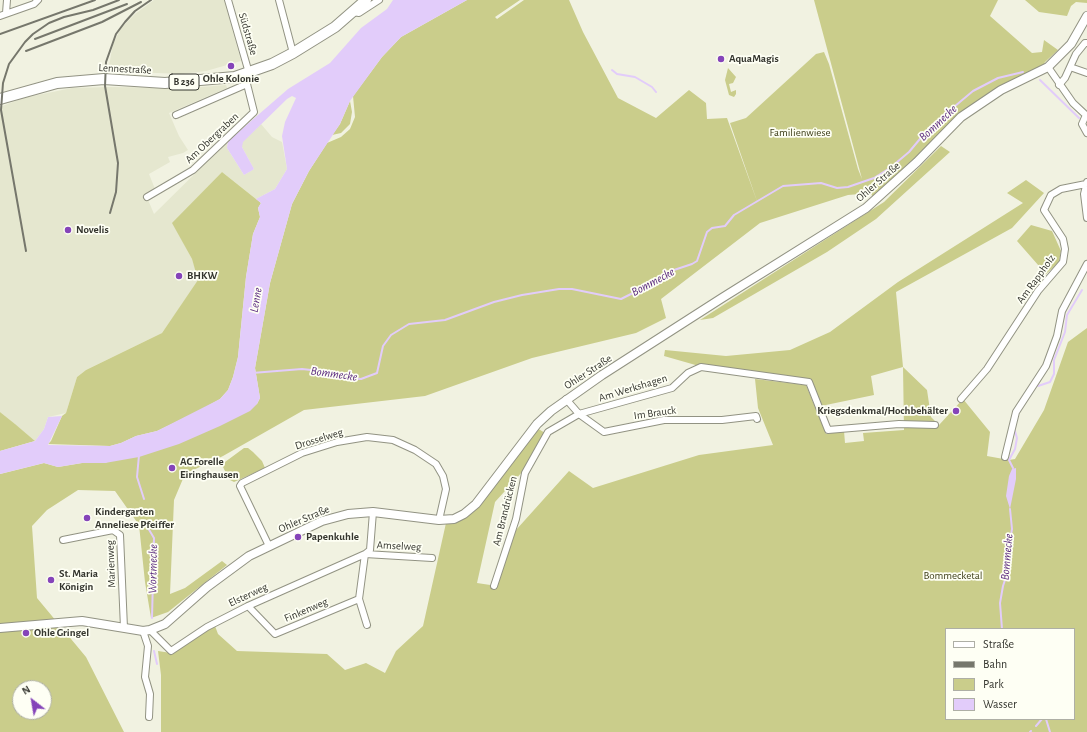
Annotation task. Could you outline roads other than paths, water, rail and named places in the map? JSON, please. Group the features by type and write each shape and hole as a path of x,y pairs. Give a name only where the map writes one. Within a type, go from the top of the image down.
{"main road":[{"name":"Lennestraße","path":"0,99 57,83 104,79 180,83 220,79 249,73 293,53 335,27 366,0"}],"street":[{"path":"3,14 7,0"},
{"path":"3,14 34,4 38,0"},
{"name":"Südstraße","path":"228,0 249,73"},
{"path":"279,0 293,53"},
{"name":"Lennestraße","path":"353,12 359,13 379,0"},
{"name":"Ohler Straße","path":"146,631 165,624 228,571 249,556 322,521 348,514 373,512 439,520 454,519 464,514 476,504 537,424 566,399 866,208 917,162 961,117 1002,90 1048,67 1071,44 1087,16"},
{"path":"1059,85 1065,78 1081,48 1087,43"},
{"path":"1048,67 1072,104 1086,115 1082,124 1087,134"},
{"path":"1070,67 1087,73"},
{"name":"Am Obergraben","path":"147,197 193,170 254,112 247,84 249,73"},
{"path":"176,115 247,84"},
{"path":"1086,183 1084,200 1087,218"},
{"name":"Am Rappholz","path":"961,399 987,369 1038,291 1063,262 1065,249 1063,240 1044,210 1051,195 1061,189 1086,183"},
{"path":"1006,457 1016,412 1046,366 1057,336 1062,311 1087,264"},
{"name":"Am Werkshagen","path":"579,414 672,388 688,373 701,367 809,382 828,430 899,424 935,425"},
{"name":"Im Brauck","path":"566,399 579,414 604,432 664,420 689,418 722,420 756,416 757,419"},
{"name":"Am Brandrücken","path":"494,586 516,519 525,473 548,432 579,414"},
{"name":"Drosselweg","path":"269,546 240,486 242,483 302,453 336,442 367,437 393,440 415,450 436,464 443,476 446,489 439,520"},
{"name":"Amselweg","path":"367,625 359,599 365,554 370,550 373,512"},
{"name":"Marienweg","path":"63,540 113,530 120,534 124,628"},
{"name":"Amselweg","path":"365,554 432,558"},
{"name":"Elsterweg","path":"146,631 171,651 207,627 248,606 365,554"},
{"name":"Finkenweg","path":"248,606 276,634 359,599"},
{"path":"0,628 82,621 146,631 148,646 145,677 150,694 150,717"}],"water":[{"name":"Lenne","path":"393,0 467,0 401,37 382,57 350,101 340,124 309,171 292,204 270,283 255,368 260,398 257,404 250,411 220,426 179,444 139,457 105,463 82,463 58,467 44,463 0,474 0,451 35,441 44,429 48,417 62,416 48,445 110,446 136,436 157,431 220,399 228,390 238,357 246,277 253,234 260,217 258,208 261,203 256,199 275,189 287,169 282,136 285,122 296,98 292,96 287,99 243,142 242,147 254,169 251,171 244,175 227,148 228,141 288,89 330,63 361,28 387,9"},
{"path":"1016,468 1016,479 1010,509 1006,496 1009,476 1012,469"}],"waterway":[{"path":"612,70 617,74 635,77 652,87 656,92"},
{"name":"Bommecke","path":"252,373 302,369 361,379 377,373 383,346 391,335 409,324 445,320 494,302 522,295 559,289 572,289 621,299 651,284 665,273 697,261 707,232 712,228 725,226 734,215 783,186 821,183 837,188 848,187 874,178 890,168 909,152 930,127 973,91 998,78 1023,72"},
{"name":"Bommecke","path":"1040,80 1079,118"},
{"name":"Bommecke","path":"1038,386 1050,382 1054,374 1054,360 1065,332 1067,315 1082,290"},
{"name":"Bommecke","path":"1013,468 1009,460 1015,449 1017,438 1014,428"},
{"name":"Wortmecke","path":"139,455 137,477 144,499"},
{"name":"Bommecke","path":"1002,628 1000,603 1003,586 1008,571 1008,553 1012,529 1010,509"},
{"name":"Wortmecke","path":"147,521 148,528 154,538 152,618"},
{"name":"Wortmecke","path":"154,651 157,664"},
{"path":"1036,726 1041,720"},
{"name":"Bommecke","path":"1046,720 1050,732"}],"railway":[{"path":"0,34 95,0"},
{"path":"26,251 1,110 3,83 9,64 25,42 33,34 49,23 64,17 93,10 119,0"},
{"path":"110,213 116,192 118,163 105,86 106,62 116,34 135,11 151,0"},
{"path":"26,51 102,22 141,2"},
{"path":"35,39 127,4"}],"place":[{"name":"AquaMagis","path":"721,59"},
{"name":"Ohle Kolonie","path":"231,66"},
{"name":"Novelis","path":"68,230"},
{"name":"BHKW","path":"179,276"},
{"name":"Kriegsdenkmal/Hochbehälter","path":"956,411"},
{"name":"AC Forelle Eiringhausen","path":"172,468"},
{"name":"Kindergarten Anneliese Pfeiffer","path":"87,518"},
{"name":"Papenkuhle","path":"298,537"},
{"name":"St. Maria Königin","path":"51,580"},
{"name":"Ohle Gringel","path":"26,633"}],"park label":[{"name":"Familienwiese","path":"800,133"},
{"name":"Bommecketal","path":"953,576"}]}
